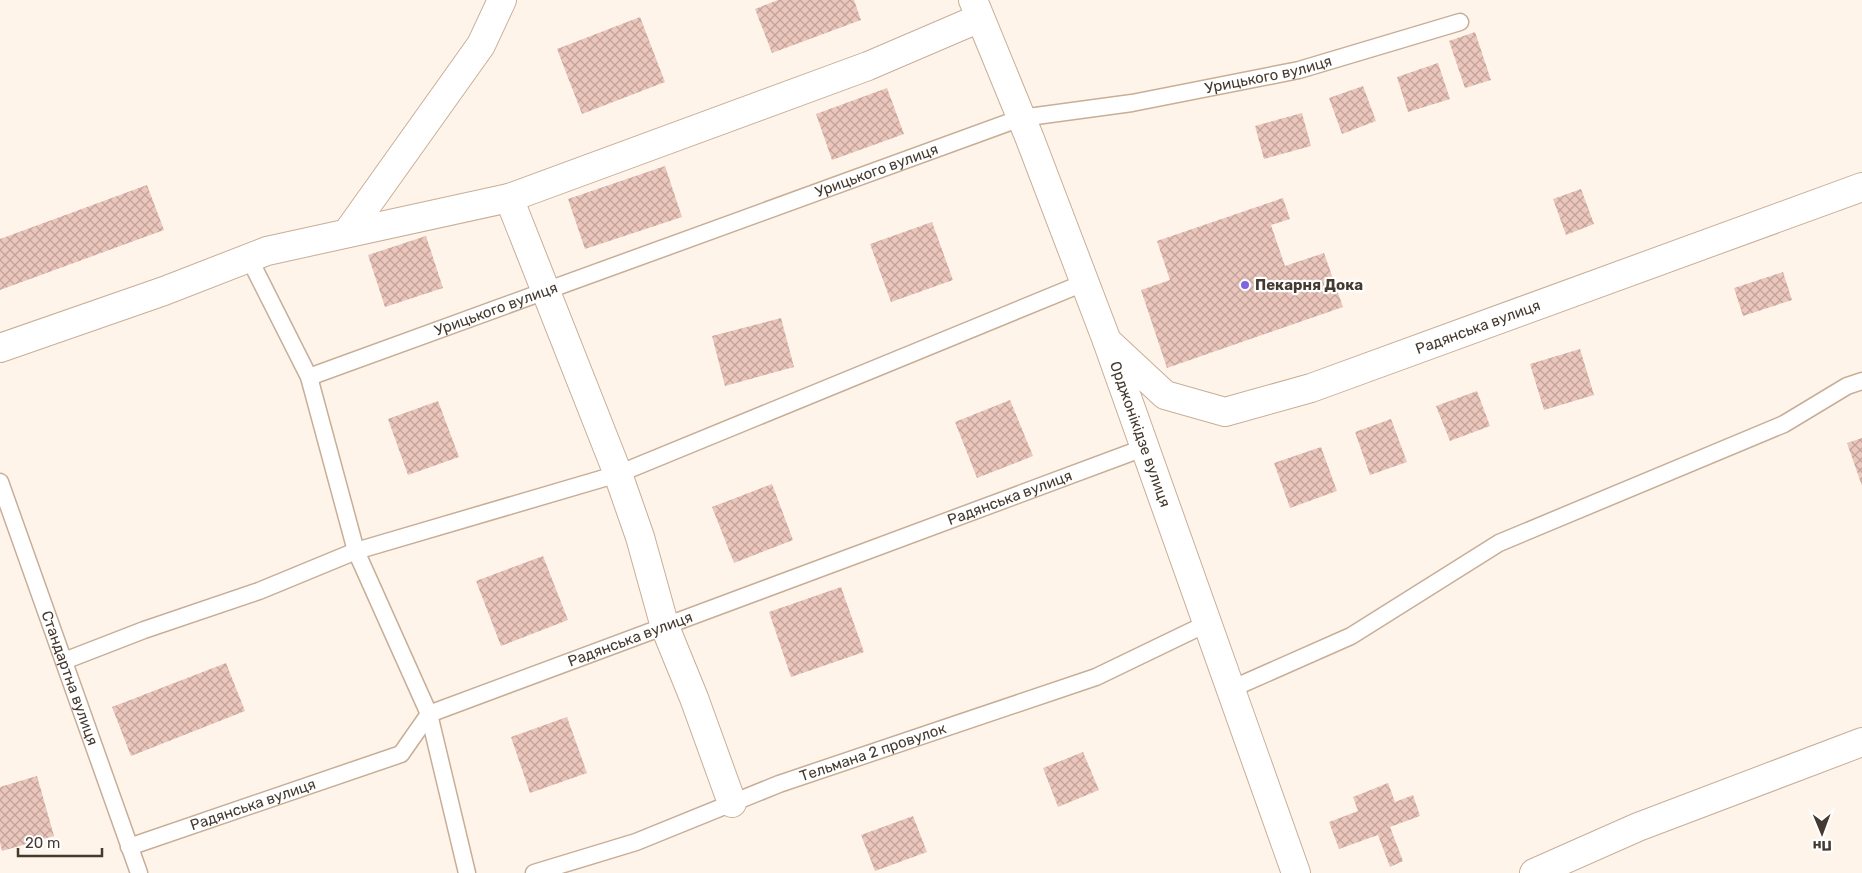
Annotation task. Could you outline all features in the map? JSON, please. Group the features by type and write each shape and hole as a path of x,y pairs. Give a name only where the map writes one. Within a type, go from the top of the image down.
{"street":[{"path":"347,233 482,45 502,0"},
{"path":"0,348 164,291 267,251 509,198 868,66 977,9"},
{"name":"Орджонікідзе вулиця","path":"977,9 1086,282 1146,446 1296,873"},
{"name":"Радянська вулиця","path":"1107,341 1166,395 1226,412 1311,388 1862,187"},
{"path":"509,198 618,474 640,536 664,627 694,698 732,803"},
{"path":"1534,873 1638,827 1862,742"}],"lane":[{"name":"Урицького вулиця","path":"309,377 1022,118 1132,103 1299,70 1460,22"},
{"path":"249,258 309,377 356,551 429,714 467,873"},
{"path":"64,661 144,630 259,591 356,551 618,474 1086,282"},
{"path":"1231,689 1351,636 1499,543 1784,424 1847,386 1862,381"},
{"name":"Радянська вулиця","path":"129,846 401,754 429,714 1146,446"},
{"name":"Стандартна вулиця","path":"0,482 139,873"},
{"name":"Тельмана 2 провулок","path":"534,873 636,842 779,784 1096,678 1208,623"}],"building":[{"path":"778,0 854,0 861,20 772,53 755,9"},
{"path":"640,17 665,82 582,114 557,49"},
{"path":"1475,32 1491,80 1465,88 1449,41"},
{"path":"1438,63 1450,99 1408,112 1397,77"},
{"path":"1363,86 1376,121 1342,134 1329,98"},
{"path":"887,88 904,134 832,160 816,114"},
{"path":"1302,113 1311,146 1264,159 1255,126"},
{"path":"665,166 682,217 585,249 568,199"},
{"path":"147,185 164,230 0,290 0,239"},
{"path":"1581,189 1594,224 1566,235 1553,199"},
{"name":"Пекарня Дока","path":"1283,198 1290,219 1271,225 1285,266 1324,253 1343,307 1167,368 1141,290 1170,280 1157,241"},
{"path":"932,222 953,280 891,302 870,244"},
{"path":"426,236 443,288 385,307 368,255"},
{"path":"1783,272 1792,300 1743,316 1734,288"},
{"path":"781,318 794,367 725,386 712,336"},
{"path":"1580,349 1594,395 1544,410 1530,364"},
{"path":"1477,391 1490,426 1450,441 1436,406"},
{"path":"1010,400 1033,456 977,478 955,422"},
{"path":"438,401 459,457 408,475 388,419"},
{"path":"1391,419 1407,462 1370,475 1355,432"},
{"path":"1862,438 1862,486 1847,443"},
{"path":"1321,447 1337,491 1290,508 1274,463"},
{"path":"772,484 793,540 734,563 712,507"},
{"path":"543,556 568,620 501,646 476,581"},
{"path":"841,587 864,652 791,677 769,612"},
{"path":"226,663 245,711 131,756 112,707"},
{"path":"567,717 587,773 530,793 511,737"},
{"path":"1083,752 1099,790 1058,807 1043,768"},
{"path":"37,776 54,836 2,851 0,843 0,787"},
{"path":"1388,783 1395,802 1413,795 1420,816 1390,827 1403,861 1390,867 1378,835 1339,849 1329,822 1358,811 1353,797"},
{"path":"913,816 927,852 875,871 861,835"}],"place":[{"name":"Пекарня Дока","path":"1245,285"}]}
